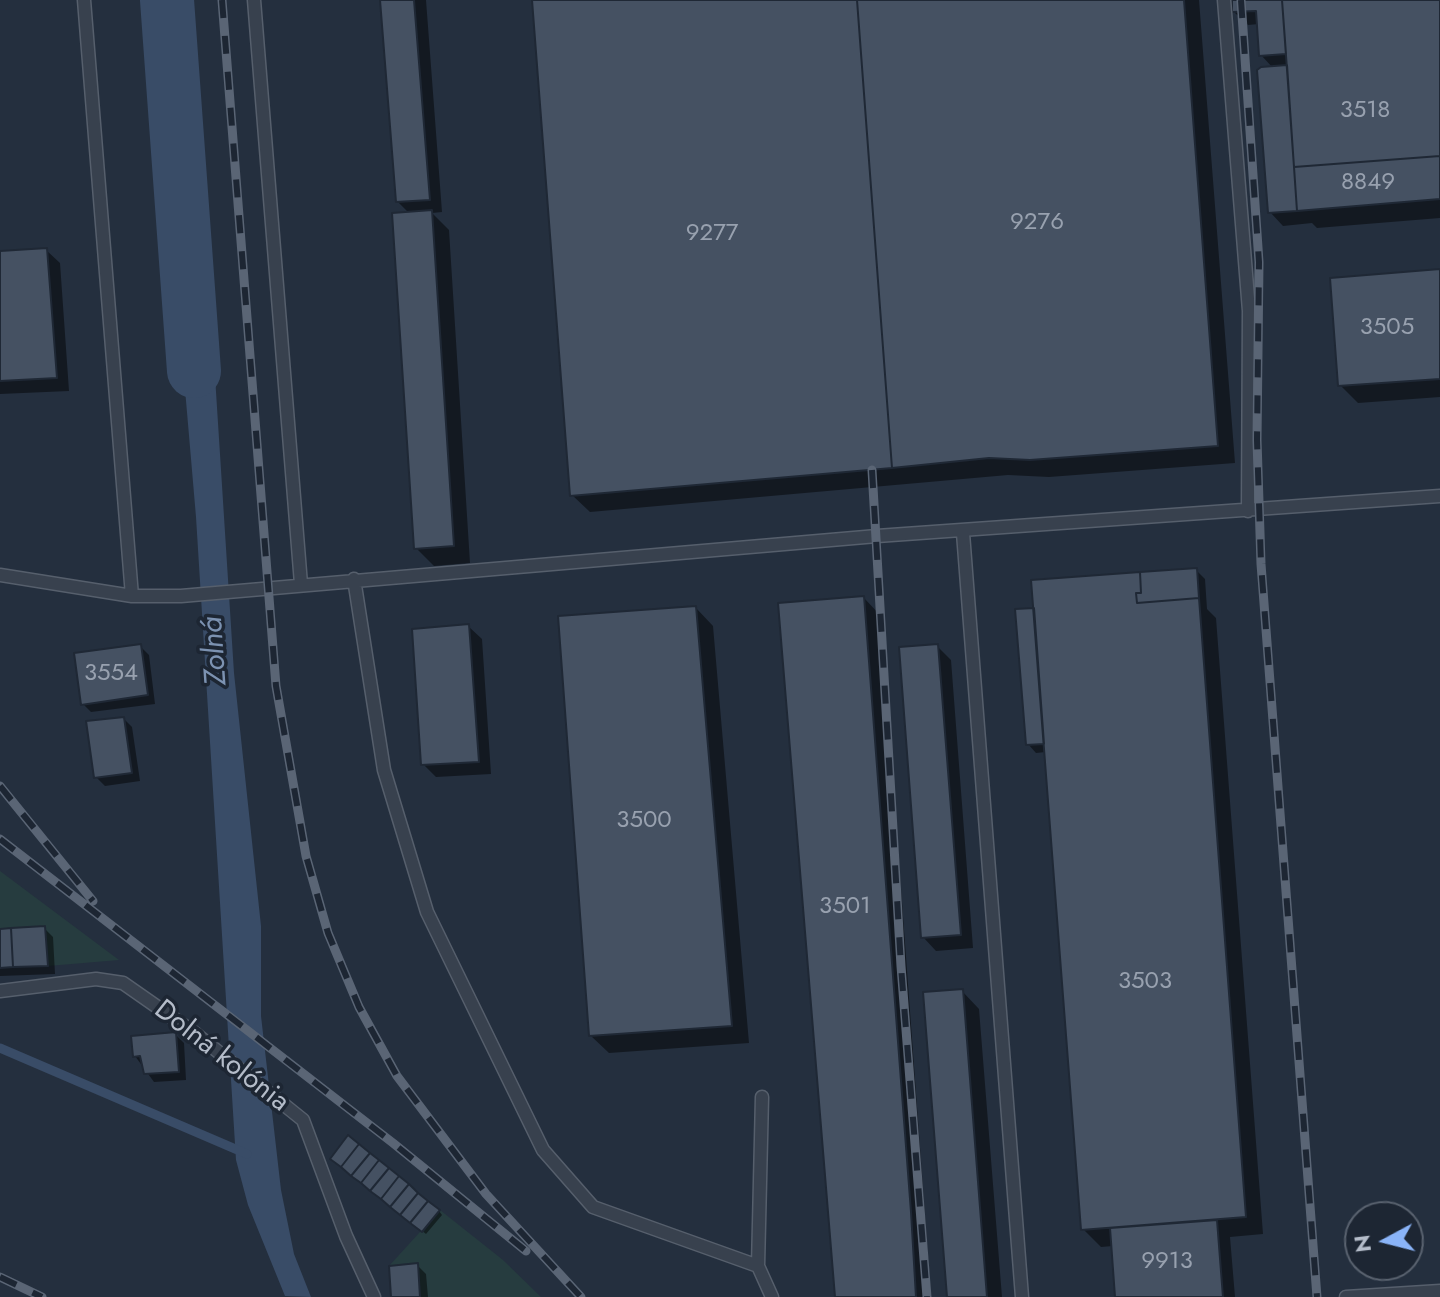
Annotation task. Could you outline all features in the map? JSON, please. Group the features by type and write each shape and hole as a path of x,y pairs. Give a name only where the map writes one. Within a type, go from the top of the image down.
{"lane":[{"path":"84,0 132,596"},
{"path":"254,0 301,584"},
{"path":"1224,0 1249,311 1248,511"},
{"path":"0,575 132,596 181,596 861,537 963,533 1440,496"},
{"path":"963,533 1022,1297"},
{"path":"354,579 384,770 427,912 543,1150 593,1207 758,1266"},
{"name":"Dolná kolónia","path":"0,991 96,979 123,983 196,1034 303,1120 346,1236 374,1297"},
{"path":"762,1097 758,1266 772,1297"},
{"path":"1346,1297 1440,1291"}],"green space":[{"path":"0,871 119,960 48,966 0,929"},
{"path":"440,1210 503,1260 541,1297 420,1297 418,1263 389,1266"}],"water":[{"path":"177,296 210,298 234,673 261,926 261,1016 281,1190 294,1254 311,1297 285,1296 248,1205 236,1160 196,517"}],"building":[{"path":"380,0 414,0 430,200 396,202"},
{"path":"532,0 857,0 892,468 570,496"},
{"path":"857,0 1184,0 1218,446 1030,460 989,458 892,468"},
{"path":"1232,0 1282,0 1286,54 1259,56 1256,11 1232,12"},
{"path":"1282,0 1440,0 1440,156 1294,167"},
{"path":"1287,65 1297,211 1268,213 1257,70"},
{"path":"1440,156 1440,199 1297,211 1294,167"},
{"path":"432,210 454,546 414,549 392,213"},
{"path":"47,248 57,378 0,381 0,251"},
{"path":"1440,269 1440,379 1338,386 1330,278"},
{"path":"1197,568 1199,598 1137,603 1136,593 1141,593 1140,572"},
{"path":"1140,572 1141,593 1136,593 1137,603 1199,598 1246,1217 1081,1230 1031,580"},
{"path":"864,596 916,1297 835,1297 778,603"},
{"path":"696,606 732,1026 589,1036 558,616"},
{"path":"1034,608 1044,744 1026,745 1015,609"},
{"path":"469,624 479,762 421,765 412,629"},
{"path":"141,644 148,695 81,705 74,653"},
{"path":"938,644 961,935 921,938 899,647"},
{"path":"124,717 132,773 94,778 86,721"},
{"path":"45,926 48,966 13,967 11,928"},
{"path":"11,928 13,967 0,968 0,929"},
{"path":"963,989 987,1297 947,1297 923,992"},
{"path":"176,1032 179,1072 144,1074 140,1056 133,1057 131,1036"},
{"path":"348,1135 359,1144 341,1167 330,1159"},
{"path":"359,1144 370,1153 351,1176 341,1167"},
{"path":"370,1153 379,1160 361,1183 351,1176"},
{"path":"379,1160 389,1168 370,1191 361,1183"},
{"path":"389,1168 399,1176 381,1199 370,1191"},
{"path":"399,1176 409,1184 390,1207 381,1199"},
{"path":"409,1184 418,1193 400,1215 390,1207"},
{"path":"418,1193 428,1201 410,1223 400,1215"},
{"path":"428,1201 440,1210 422,1232 410,1223"},
{"path":"1217,1220 1223,1297 1115,1297 1110,1228"},
{"path":"418,1263 420,1297 391,1297 389,1266"}],"waterway":[{"name":"Zolná","path":"167,0 194,371"},
{"path":"0,1048 247,1154"}],"railway":[{"path":"222,0 276,686 306,856 328,933 359,1007 397,1076 486,1194 581,1297"},
{"path":"1241,0 1259,262 1257,440 1261,564 1317,1297"},
{"path":"872,470 901,966 927,1297"},
{"path":"0,786 93,901"},
{"path":"0,839 393,1143 526,1251"},
{"path":"0,1277 42,1297"}]}
